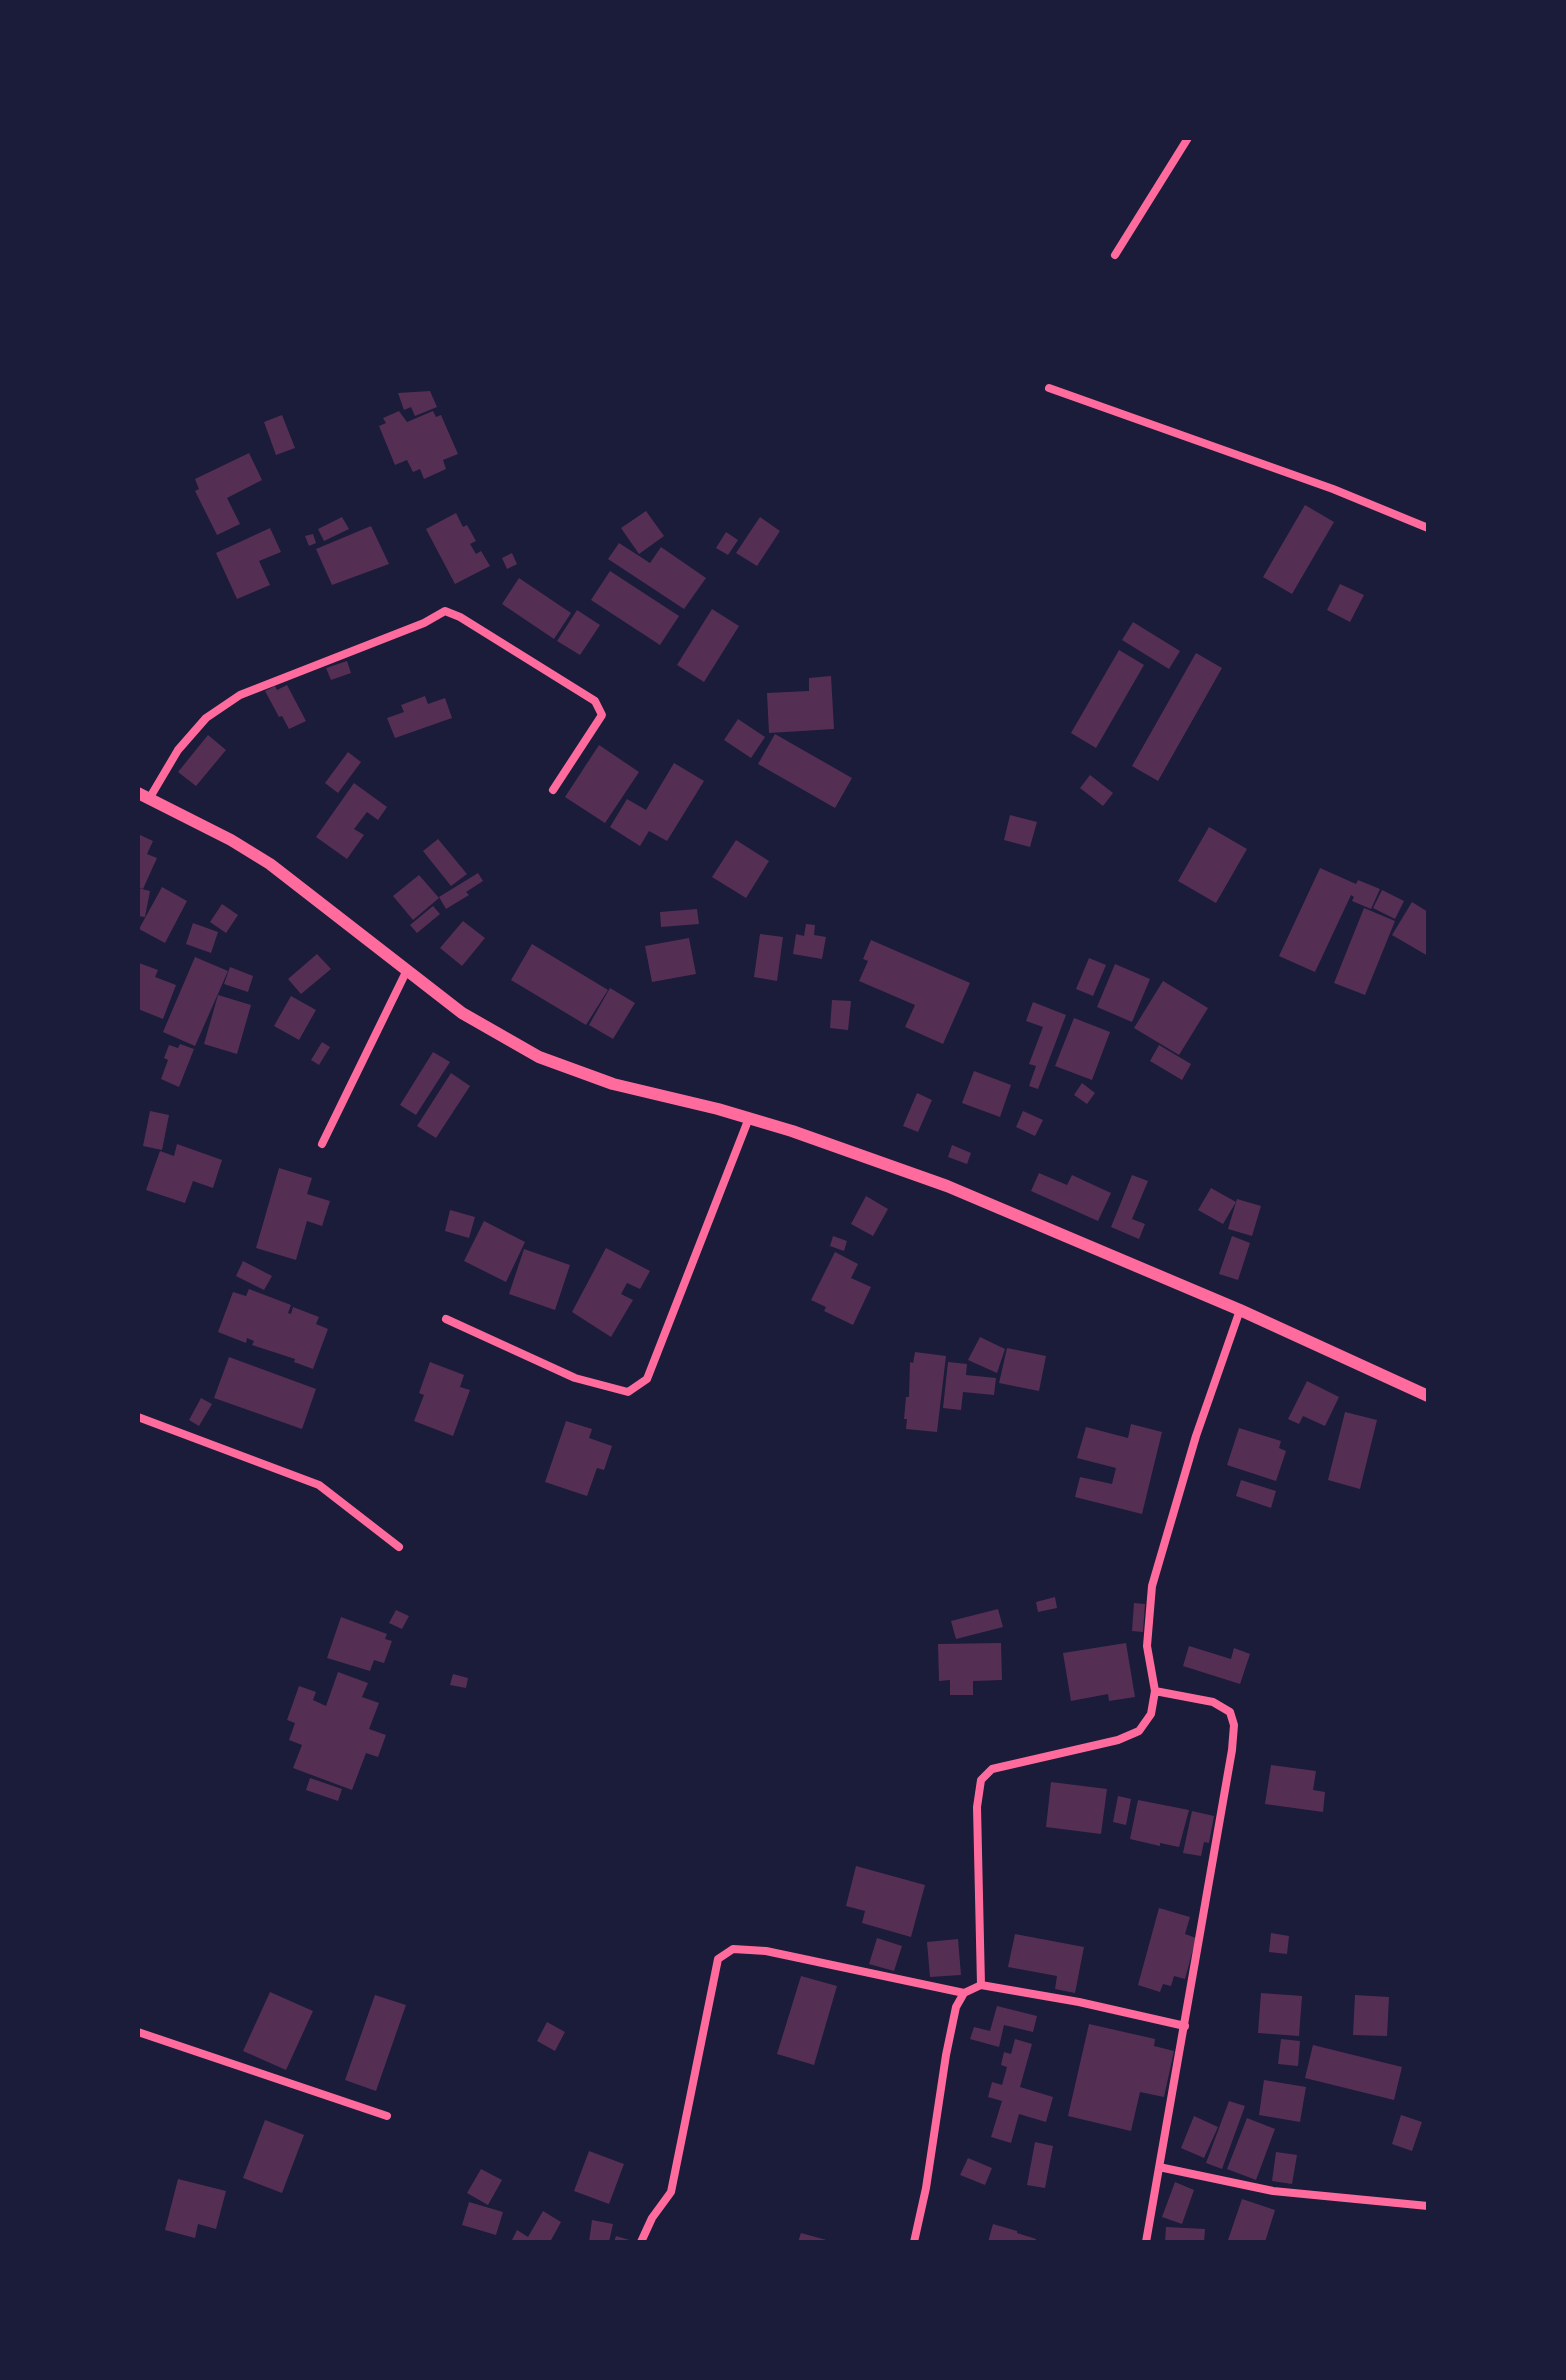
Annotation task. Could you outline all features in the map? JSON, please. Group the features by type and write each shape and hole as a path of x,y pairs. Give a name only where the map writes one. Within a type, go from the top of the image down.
{"street":[{"path":"1115,255 1188,138"},
{"path":"1049,388 1333,489 1428,528"},
{"path":"553,790 602,715 595,701 460,617 445,611 424,623 240,695 206,718 144,796 231,840 270,864 462,1013 539,1057 613,1084 792,1131 947,1186 1240,1310 1428,1396"},
{"path":"322,1144 407,970"},
{"path":"446,1319 575,1378 628,1392 647,1379 749,1118"},
{"path":"981,1985 977,1807 981,1780 992,1769 1118,1740 1139,1731 1151,1714 1155,1691 1147,1646 1152,1586 1196,1436 1240,1310"},
{"path":"138,1417 319,1485 399,1547"},
{"path":"1146,2242 1234,1725 1230,1712 1213,1702 1155,1691"},
{"path":"641,2242 652,2218 671,2192 718,1959 733,1949 766,1951 964,1993"},
{"path":"914,2242 926,2188 946,2055 956,2007 964,1993 981,1985 1079,2002 1185,2026"},
{"path":"138,2032 387,2116"},
{"path":"1159,2167 1273,2191 1428,2206"}],"building":[{"path":"430,391 437,407 415,416 411,407 404,410 398,393"},
{"path":"399,411 407,422 433,411 436,417 441,415 458,454 443,460 446,469 424,479 420,469 413,472 407,460 395,465 379,426 386,423 383,418"},
{"path":"282,415 295,448 276,455 264,422"},
{"path":"249,453 262,480 227,498 240,524 217,535 195,491 199,489 195,479"},
{"path":"1305,505 1334,522 1292,594 1263,577"},
{"path":"646,511 664,536 639,554 621,528"},
{"path":"456,513 463,527 467,525 476,541 470,544 476,554 481,551 490,566 455,584 426,529"},
{"path":"342,517 349,529 324,541 318,529"},
{"path":"760,517 780,531 757,566 736,553"},
{"path":"371,526 389,564 332,585 316,549"},
{"path":"270,528 281,552 259,561 270,585 237,599 216,553"},
{"path":"726,532 738,540 728,555 716,548"},
{"path":"313,534 316,543 309,546 305,536"},
{"path":"619,543 650,563 661,547 706,578 684,609 608,559"},
{"path":"512,553 517,564 507,569 502,558"},
{"path":"610,571 679,616 660,645 591,600"},
{"path":"519,578 571,613 554,639 502,604"},
{"path":"1340,584 1364,595 1350,622 1327,610"},
{"path":"712,609 739,626 704,682 677,665"},
{"path":"577,610 600,625 580,655 557,641"},
{"path":"1133,622 1180,651 1169,669 1122,640"},
{"path":"1119,650 1144,665 1096,748 1071,733"},
{"path":"1196,653 1222,668 1158,781 1132,766"},
{"path":"347,661 351,673 331,680 326,668"},
{"path":"831,676 834,729 769,733 767,693 809,691 809,678"},
{"path":"287,685 306,721 289,729 265,691"},
{"path":"425,696 428,704 445,698 452,718 395,738 387,718 404,712 401,705"},
{"path":"738,719 765,737 751,758 724,740"},
{"path":"775,734 852,778 835,808 758,764"},
{"path":"208,735 226,750 196,786 178,772"},
{"path":"599,745 639,772 605,823 565,797"},
{"path":"348,752 361,762 338,793 325,783"},
{"path":"674,763 704,781 667,841 649,831 640,846 610,827 627,799 646,810"},
{"path":"1090,775 1113,793 1103,806 1080,788"},
{"path":"354,783 387,807 378,820 367,812 354,829 364,835 347,859 316,837"},
{"path":"1010,815 1037,822 1030,847 1004,840"},
{"path":"1209,827 1247,849 1216,903 1178,881"},
{"path":"138,834 153,841 147,854 157,858 143,889 138,887"},
{"path":"438,839 467,874 451,886 423,851"},
{"path":"736,840 769,861 746,898 712,877"},
{"path":"1320,868 1356,884 1358,880 1380,889 1371,909 1352,901 1354,897 1351,895 1315,972 1279,956"},
{"path":"478,873 483,881 466,892 469,895 446,909 439,897"},
{"path":"419,875 439,898 413,920 393,896"},
{"path":"162,887 187,901 165,943 139,929"},
{"path":"138,888 150,891 145,917 138,916"},
{"path":"1382,890 1404,901 1395,919 1373,908"},
{"path":"1412,902 1428,912 1428,956 1392,935"},
{"path":"222,904 238,915 226,933 210,922"},
{"path":"433,906 440,914 417,933 410,925"},
{"path":"1364,908 1395,921 1365,995 1334,983"},
{"path":"697,909 699,924 661,927 660,912"},
{"path":"463,921 485,938 462,966 440,948"},
{"path":"193,923 218,932 211,953 186,944"},
{"path":"806,924 815,925 814,935 826,937 822,959 793,954 796,934 804,936"},
{"path":"760,934 783,937 777,981 754,977"},
{"path":"689,938 696,974 652,982 645,946"},
{"path":"871,940 970,983 943,1044 905,1027 915,1005 859,981 868,961 863,959"},
{"path":"532,944 608,990 586,1025 511,980"},
{"path":"317,954 331,969 301,994 288,979"},
{"path":"195,957 228,971 195,1046 163,1032"},
{"path":"1089,958 1106,965 1093,996 1076,989"},
{"path":"139,963 158,970 155,977 176,985 163,1019 138,1009"},
{"path":"1115,964 1150,979 1132,1022 1097,1007"},
{"path":"230,967 253,976 248,992 224,984"},
{"path":"1163,981 1208,1008 1179,1055 1134,1028"},
{"path":"610,988 635,1003 613,1039 589,1025"},
{"path":"218,995 251,1005 237,1054 204,1044"},
{"path":"291,996 316,1010 299,1040 274,1026"},
{"path":"832,1000 851,1001 848,1030 830,1028"},
{"path":"1033,1002 1066,1015 1038,1089 1029,1086 1036,1066 1029,1064 1043,1027 1026,1021"},
{"path":"1074,1018 1110,1032 1092,1080 1055,1066"},
{"path":"322,1042 330,1047 319,1065 311,1060"},
{"path":"180,1044 194,1049 179,1087 161,1079 168,1060 164,1058 169,1045 178,1048"},
{"path":"1159,1045 1191,1064 1182,1080 1150,1061"},
{"path":"433,1052 450,1062 416,1115 400,1105"},
{"path":"974,1071 1011,1085 1000,1117 962,1103"},
{"path":"451,1073 470,1086 436,1138 417,1126"},
{"path":"1082,1083 1095,1093 1087,1104 1074,1095"},
{"path":"917,1093 932,1100 918,1132 903,1126"},
{"path":"150,1111 169,1115 162,1150 143,1146"},
{"path":"1023,1111 1043,1120 1035,1136 1016,1127"},
{"path":"177,1144 222,1160 213,1188 193,1181 185,1203 146,1190 160,1151 174,1156"},
{"path":"952,1145 971,1153 967,1164 948,1157"},
{"path":"279,1168 312,1178 307,1194 330,1201 322,1226 307,1221 296,1260 256,1248"},
{"path":"1039,1173 1067,1185 1072,1175 1111,1193 1098,1221 1031,1191"},
{"path":"1132,1175 1148,1181 1132,1219 1145,1224 1139,1239 1111,1227"},
{"path":"1211,1188 1236,1202 1223,1224 1198,1210"},
{"path":"866,1196 888,1209 873,1236 851,1224"},
{"path":"1237,1199 1261,1206 1252,1236 1228,1229"},
{"path":"450,1210 475,1217 469,1238 445,1231"},
{"path":"484,1221 525,1242 506,1282 464,1261"},
{"path":"833,1236 847,1241 844,1251 830,1246"},
{"path":"1232,1236 1250,1243 1238,1280 1219,1274"},
{"path":"606,1248 650,1271 640,1289 627,1283 621,1294 633,1300 611,1337 572,1312"},
{"path":"524,1249 570,1265 555,1310 509,1294"},
{"path":"835,1252 858,1264 851,1278 871,1287 853,1325 824,1311 826,1307 811,1300"},
{"path":"243,1261 272,1276 264,1290 236,1276"},
{"path":"249,1289 291,1305 288,1313 291,1314 293,1307 319,1317 316,1324 328,1329 313,1369 294,1362 295,1359 252,1345 254,1341 247,1338 246,1343 218,1332 233,1292 246,1296"},
{"path":"980,1337 1005,1349 997,1373 968,1360"},
{"path":"1007,1348 1046,1356 1039,1391 999,1383"},
{"path":"915,1352 946,1356 937,1432 906,1429 907,1419 904,1419 906,1397 909,1397 910,1362 913,1363"},
{"path":"229,1357 316,1389 302,1429 214,1398"},
{"path":"430,1362 464,1375 460,1387 470,1390 453,1436 414,1421 424,1395 419,1393"},
{"path":"948,1362 967,1364 966,1375 996,1378 994,1395 963,1392 961,1410 943,1408"},
{"path":"1307,1381 1339,1397 1325,1426 1303,1416 1299,1424 1288,1419"},
{"path":"201,1398 212,1404 199,1426 189,1420"},
{"path":"1345,1412 1377,1420 1360,1489 1328,1480"},
{"path":"566,1421 592,1429 589,1438 612,1446 604,1470 597,1468 587,1496 545,1482"},
{"path":"1131,1424 1162,1432 1142,1514 1075,1497 1080,1477 1112,1484 1116,1468 1077,1458 1086,1427 1128,1438"},
{"path":"1239,1428 1281,1441 1279,1448 1286,1451 1276,1481 1227,1465"},
{"path":"1241,1480 1276,1491 1271,1508 1236,1496"},
{"path":"1055,1597 1057,1608 1038,1612 1036,1602"},
{"path":"1134,1603 1145,1604 1143,1632 1132,1631"},
{"path":"998,1609 1003,1627 956,1639 951,1621"},
{"path":"396,1610 409,1616 402,1629 389,1623"},
{"path":"341,1617 387,1634 385,1639 392,1641 384,1663 374,1660 370,1671 327,1658"},
{"path":"1001,1643 1002,1680 973,1681 973,1695 950,1695 950,1680 939,1681 938,1644"},
{"path":"1126,1643 1135,1697 1109,1701 1108,1694 1071,1701 1063,1653"},
{"path":"1189,1646 1231,1659 1234,1648 1250,1654 1240,1684 1183,1666"},
{"path":"338,1672 368,1683 362,1697 379,1703 369,1729 386,1735 378,1757 366,1753 352,1790 293,1768 302,1745 289,1740 295,1723 287,1720 299,1686 316,1692 313,1700 326,1706"},
{"path":"453,1674 468,1678 466,1688 450,1685"},
{"path":"1271,1765 1316,1771 1313,1790 1325,1792 1323,1812 1265,1804"},
{"path":"310,1778 342,1789 338,1801 306,1790"},
{"path":"1051,1782 1107,1789 1101,1834 1046,1827"},
{"path":"1118,1796 1131,1799 1126,1825 1113,1822"},
{"path":"1138,1800 1189,1810 1179,1847 1130,1839"},
{"path":"1192,1811 1214,1816 1209,1843 1204,1842 1201,1856 1183,1853"},
{"path":"856,1866 925,1885 911,1937 862,1923 865,1911 846,1906"},
{"path":"1159,1908 1190,1917 1185,1934 1196,1938 1185,1979 1174,1976 1171,1986 1163,1984 1160,1992 1138,1985"},
{"path":"1271,1933 1289,1936 1287,1954 1269,1952"},
{"path":"1015,1934 1084,1947 1075,1993 1055,1989 1057,1976 1008,1967"},
{"path":"877,1938 902,1946 894,1971 869,1964"},
{"path":"958,1939 961,1975 930,1977 927,1942"},
{"path":"801,1976 837,1986 814,2065 777,2054"},
{"path":"270,1992 313,2011 286,2070 243,2051"},
{"path":"1261,1993 1302,1996 1299,2036 1258,2033"},
{"path":"375,1995 406,2005 376,2091 345,2080"},
{"path":"1355,1995 1389,1997 1387,2036 1353,2035"},
{"path":"997,2006 1037,2016 1033,2032 1004,2025 999,2047 970,2039 974,2027 990,2031"},
{"path":"547,2022 565,2032 555,2051 537,2041"},
{"path":"1089,2024 1155,2039 1154,2046 1174,2051 1164,2097 1140,2092 1131,2131 1068,2116"},
{"path":"1015,2039 1032,2044 1020,2087 1053,2097 1046,2122 1019,2114 1011,2143 991,2137 1002,2101 988,2097 992,2082 1002,2085 1007,2067 1001,2065 1004,2052 1011,2054"},
{"path":"1281,2039 1300,2041 1298,2066 1278,2064"},
{"path":"1313,2045 1402,2067 1394,2100 1305,2078"},
{"path":"1264,2080 1306,2087 1300,2122 1259,2115"},
{"path":"1229,2101 1245,2106 1222,2169 1206,2163"},
{"path":"1401,2115 1422,2122 1412,2151 1392,2144"},
{"path":"1194,2116 1218,2127 1204,2158 1181,2148"},
{"path":"1247,2118 1275,2129 1256,2180 1227,2169"},
{"path":"265,2120 304,2135 282,2193 243,2178"},
{"path":"1035,2142 1053,2146 1045,2188 1027,2185"},
{"path":"589,2151 624,2164 609,2204 574,2191"},
{"path":"1276,2152 1297,2155 1292,2184 1272,2181"},
{"path":"968,2158 992,2168 985,2185 960,2175"},
{"path":"481,2169 502,2180 488,2205 467,2193"},
{"path":"178,2179 226,2191 216,2229 198,2224 195,2238 165,2230"},
{"path":"1175,2182 1194,2190 1182,2224 1162,2217"},
{"path":"1242,2199 1275,2210 1265,2242 1228,2240"},
{"path":"469,2202 503,2212 496,2235 462,2225"},
{"path":"543,2211 561,2222 550,2242 511,2242 517,2230 528,2237"},
{"path":"592,2220 613,2224 609,2242 589,2242"},
{"path":"993,2224 1017,2231 1036,2239 1036,2242 988,2242"},
{"path":"1166,2227 1205,2229 1204,2242 1165,2242"},
{"path":"801,2233 830,2241 830,2242 798,2242"},
{"path":"616,2236 633,2241 633,2242 614,2242"}]}
